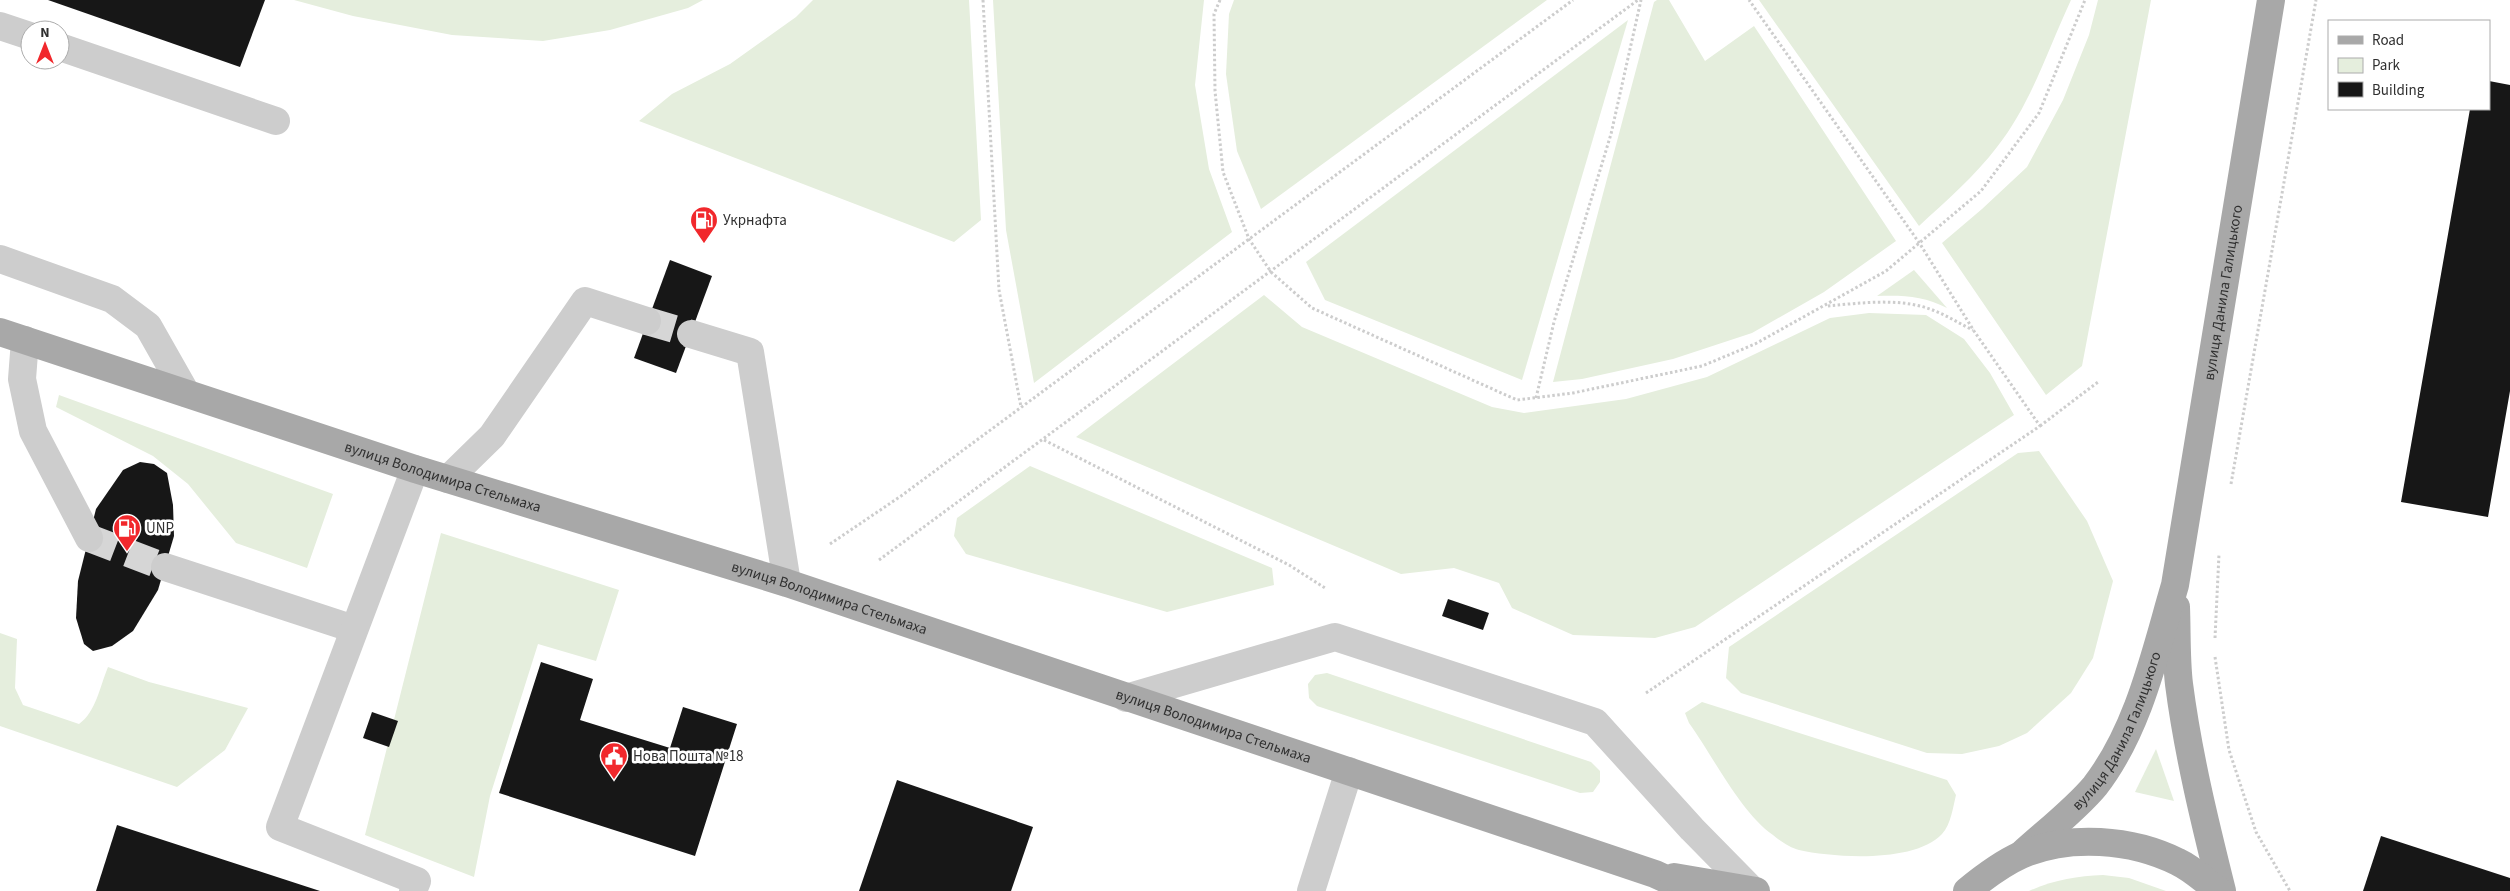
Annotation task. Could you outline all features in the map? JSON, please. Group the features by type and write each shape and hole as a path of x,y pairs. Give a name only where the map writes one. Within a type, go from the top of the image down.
{"main road":[{"name":"вулиця Данила Галицького","path":"2022,854 2094,787 2116,754 2135,713 2148,677 2175,585 2271,0"},
{"name":"вулиця Володимира Стельмаха","path":"0,332 415,469 787,583 1655,874 1692,891"},
{"name":"вулиця Данила Галицького","path":"2175,585 2179,682 2185,722 2220,891"},
{"path":"1967,891 1991,872 2022,854 2074,841 2128,844 2179,862 2220,891"},
{"name":"вулиця Володимира Стельмаха","path":"1655,874 1754,891"}],"lane":[{"path":"0,26 20,33"},
{"path":"70,49 276,121"},
{"path":"0,259 112,299 148,326 186,393"},
{"path":"448,479 492,436 585,302 647,321"},
{"path":"691,334 750,352 787,583"},
{"path":"25,340 22,379 33,431 89,538"},
{"path":"413,891 417,880 280,827 415,469"},
{"path":"165,567 354,629"},
{"path":"1126,698 1334,637 1595,722 1692,829 1754,891"},
{"path":"1311,891 1349,771"}],"path":[{"path":"982,0 999,290 1021,407"},
{"path":"1220,0 1214,14 1215,91 1223,172 1249,239 1271,272 1312,308 1518,400 1573,393 1702,366 1755,344 1886,271 1981,191 2039,113 2085,0"},
{"path":"830,544 901,496 1573,0"},
{"path":"879,560 1640,0"},
{"path":"1536,398 1554,322 1611,134 1640,0"},
{"path":"1749,0 1920,244 1974,331 2040,426"},
{"path":"2230,490 2316,0"},
{"path":"1824,306 1871,302 1908,304 1934,310 1974,331"},
{"path":"1646,693 2040,426 2098,382"},
{"path":"1044,440 1289,566 1325,588"},
{"path":"2215,642 2219,549"},
{"path":"2214,651 2230,750 2256,832 2290,891"}],"green space":[{"path":"294,0 703,0 688,8 610,30 543,41 452,35 353,16"},
{"path":"813,0 969,0 981,220 954,242 639,121 672,94 730,64 796,17"},
{"path":"993,0 1204,0 1195,85 1209,169 1232,232 1034,383 1006,230"},
{"path":"1234,0 1547,0 1261,209 1237,151 1226,74 1229,14"},
{"path":"1657,0 1669,0 1705,61 1754,26 1896,241 1824,292 1752,333 1673,359 1582,379 1553,382 1654,2"},
{"path":"1759,0 2071,0 2029,95 2009,130 1979,168 1919,226"},
{"path":"2098,0 2151,0 2082,366 2046,395 1942,243 2027,167 2063,100 2089,35"},
{"path":"1628,20 1522,380 1325,300 1306,262"},
{"path":"1914,270 1947,308 1913,297 1877,296"},
{"path":"1264,295 1302,327 1492,407 1524,413 1626,399 1707,377 1830,318 1869,313 1926,315 1964,339 1990,373 2014,415 1695,627 1655,638 1573,635 1512,608 1499,583 1454,568 1401,574 1076,437"},
{"path":"59,395 333,494 307,568 236,543 188,484 153,456 56,407"},
{"path":"2039,451 2087,521 2113,581 2093,658 2071,693 2027,733 1999,746 1962,754 1927,753 1741,693 1726,678 1729,647 2018,453"},
{"path":"1030,466 1272,568 1274,585 1167,612 966,554 954,536 957,518"},
{"path":"441,533 619,590 596,661 538,644 490,796 474,877 365,835"},
{"path":"0,633 17,639 15,688 23,705 79,724 94,706 108,667 149,682 248,708 225,750 177,787 0,726"},
{"path":"1327,673 1591,762 1600,771 1600,782 1593,792 1580,793 1317,706 1309,698 1308,684 1315,675"},
{"path":"1702,702 1947,780 1956,795 1948,825 1942,834 1930,843 1913,850 1894,854 1874,856 1833,855 1799,850 1789,846 1761,825 1749,812 1689,723 1685,713"},
{"path":"2156,749 2174,801 2135,792"},
{"path":"2103,875 2129,878 2166,891 2029,891 2065,879"}],"building":[{"path":"48,0 265,0 240,67"},
{"path":"2490,81 2510,85 2510,391 2488,517 2401,502 2470,110 2490,110"},
{"path":"670,260 712,276 676,373 634,358"},
{"name":"UNP","path":"140,462 154,464 167,473 173,505 174,536 158,590 133,631 112,646 93,651 84,644 76,618 78,581 96,509 123,470"},
{"path":"1448,599 1489,613 1483,630 1442,616"},
{"path":"541,662 593,679 580,720 670,748 683,707 737,724 695,856 499,793"},
{"path":"372,712 398,721 389,747 363,738"},
{"path":"897,780 1033,827 1011,891 859,891"},
{"path":"117,825 320,891 96,891"},
{"path":"2381,836 2510,878 2510,891 2363,891"}],"tunnel":[{"path":"647,321 691,334"},
{"path":"89,538 165,567"}],"place":[{"name":"Укрнафта","path":"704,244"},
{"name":"UNP","path":"127,552"},
{"name":"Нова Пошта №18","path":"614,780"}]}
